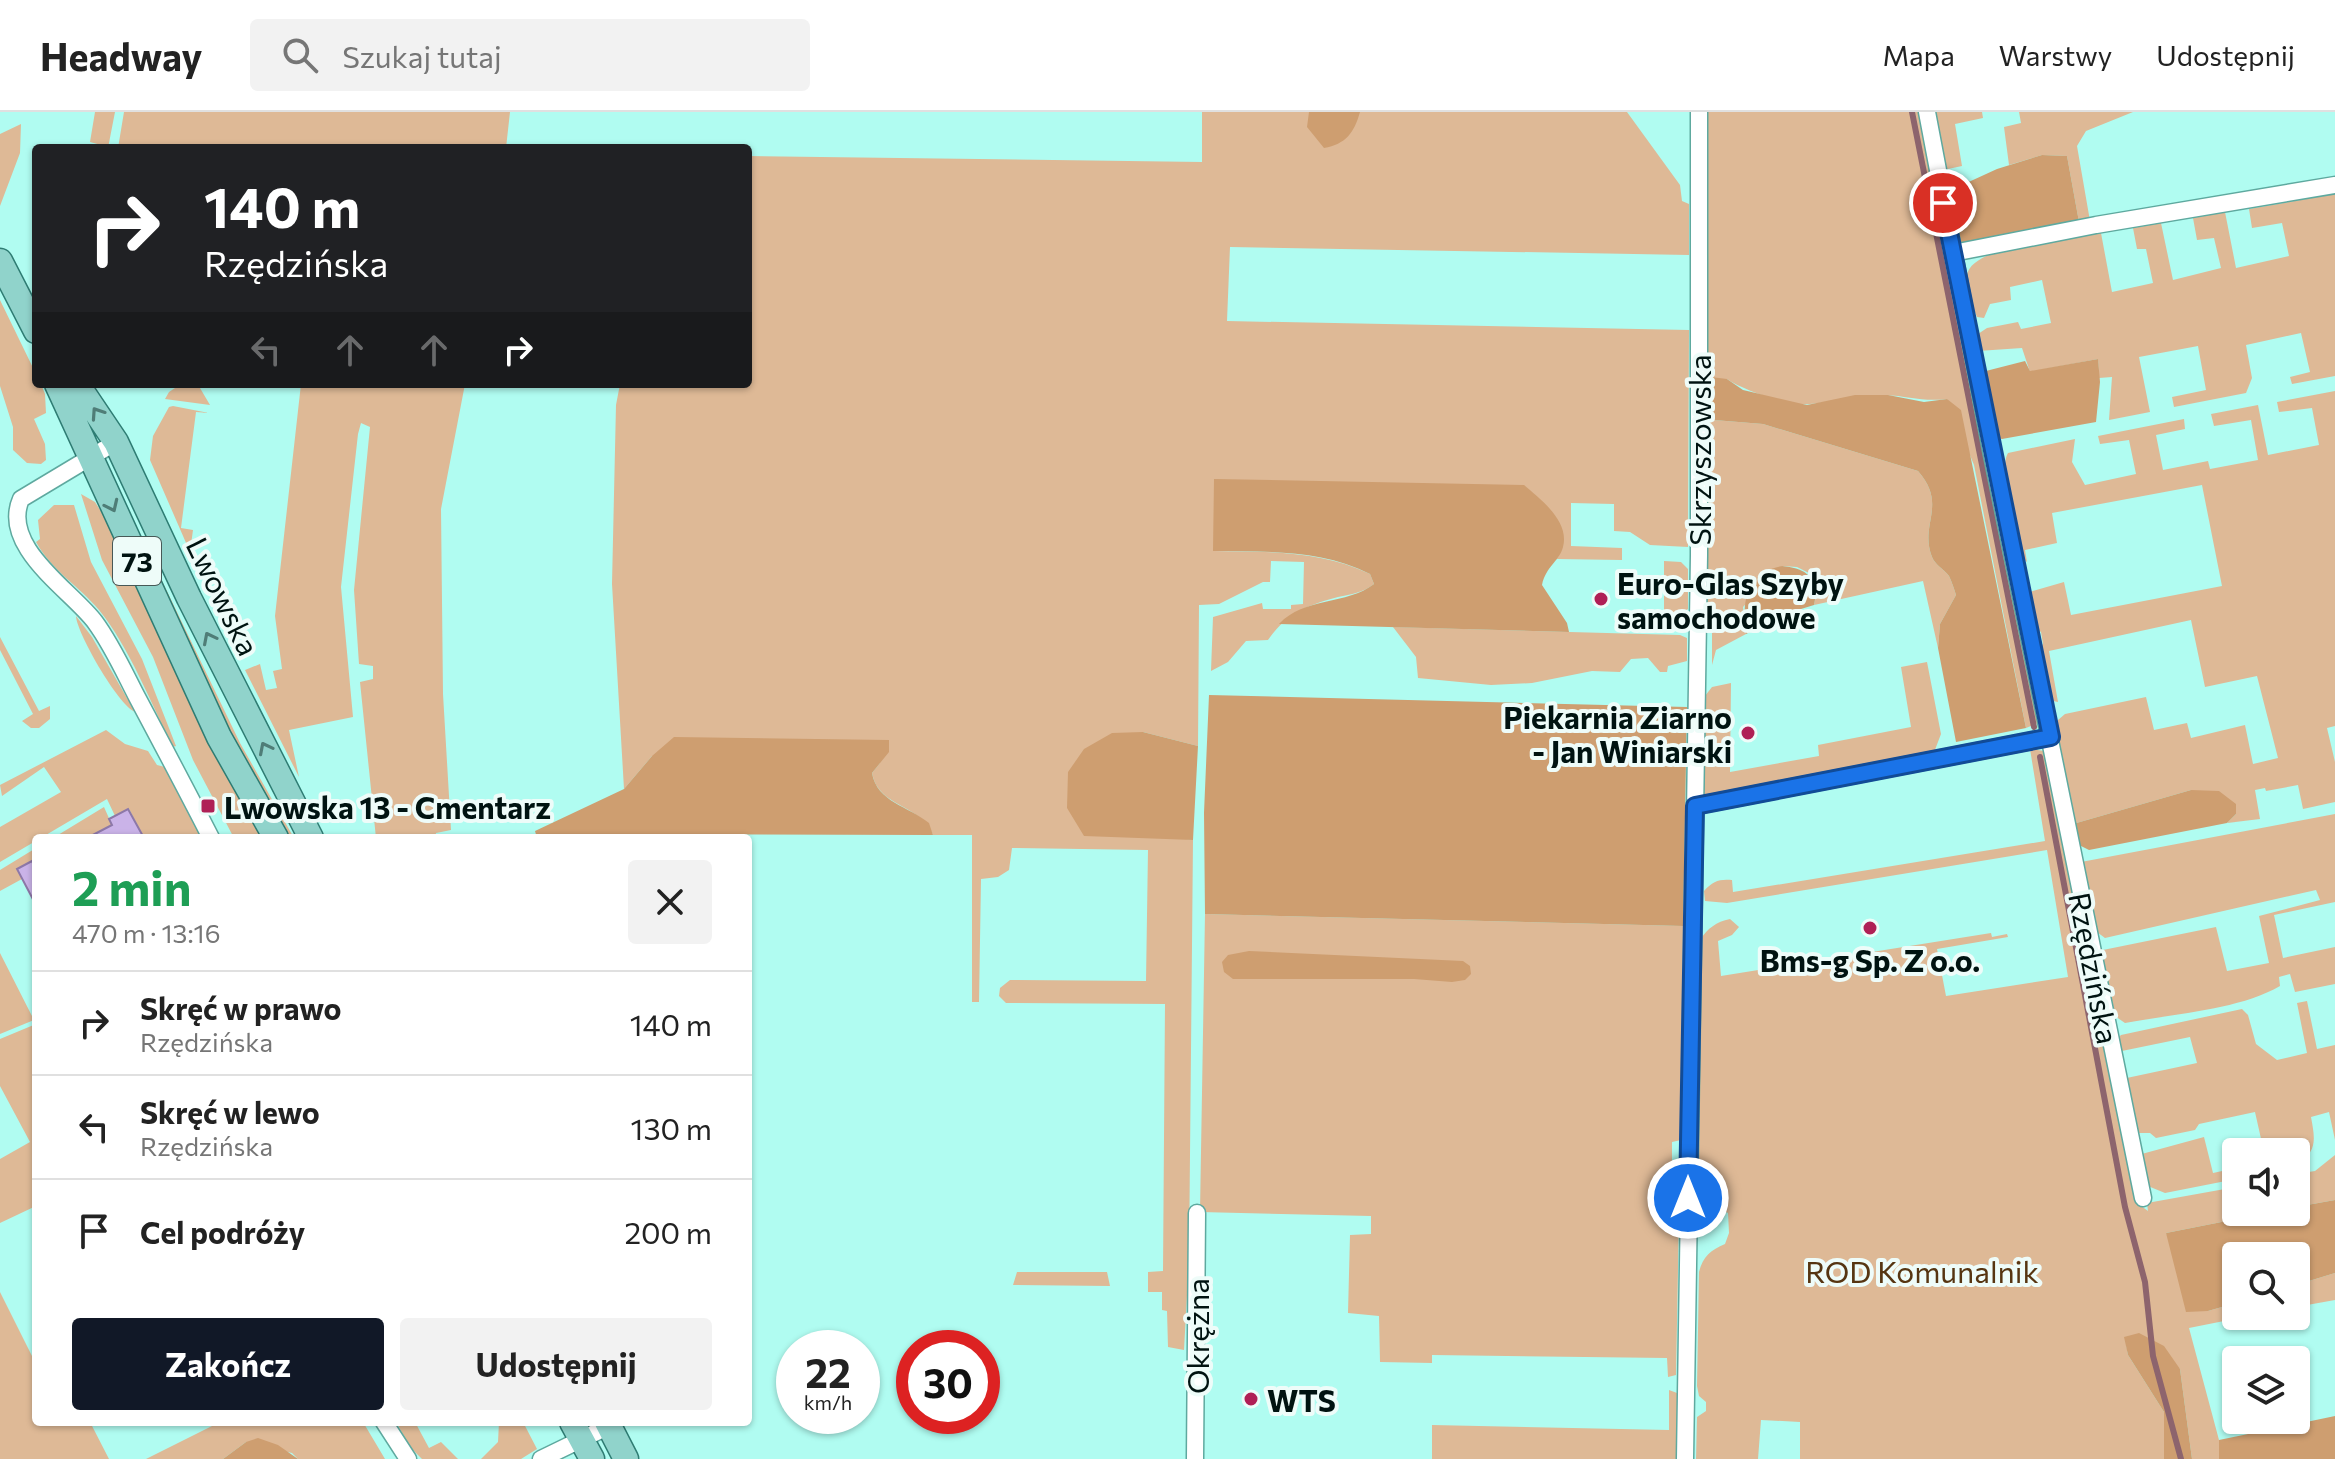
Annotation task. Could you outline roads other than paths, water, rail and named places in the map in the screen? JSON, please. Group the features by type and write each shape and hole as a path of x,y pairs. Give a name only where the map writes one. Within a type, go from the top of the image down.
{"main road":[{"path":"0,261 32,321"},
{"name":"Lwowska","path":"59,388 219,737 274,834"},
{"name":"Lwowska","path":"80,388 116,442 193,606 309,834"},
{"path":"609,1426 626,1459"}],"street":[{"name":"Skrzyszowska","path":"1685,1459 1699,555 1699,112"},
{"name":"Rzędzińska","path":"1927,112 2143,1198"},
{"path":"1953,253 2096,225 2335,185"},
{"path":"116,442 21,499 16,512 19,529 36,563 48,578 82,607 105,638 209,834"},
{"path":"1695,806 2051,737"},
{"name":"Okrężna","path":"1195,1459 1197,1213"},
{"path":"387,1426 408,1459"},
{"path":"541,1459 605,1426"}],"waterway":[{"path":"1912,112 2034,727"},
{"path":"2040,757 2125,1207 2145,1282 2153,1356 2181,1459"}],"place":[{"name":"Euro-Glas Szyby samochodowe","path":"1601,599"},
{"name":"Piekarnia Ziarno - Jan Winiarski","path":"1748,733"},
{"name":"Lwowska 13 - Cmentarz","path":"208,806"},
{"name":"Bms-g Sp. Z o.o.","path":"1870,928"},
{"name":"WTS","path":"1251,1399"}],"park label":[{"name":"ROD Komunalnik","path":"1922,1270"}]}
